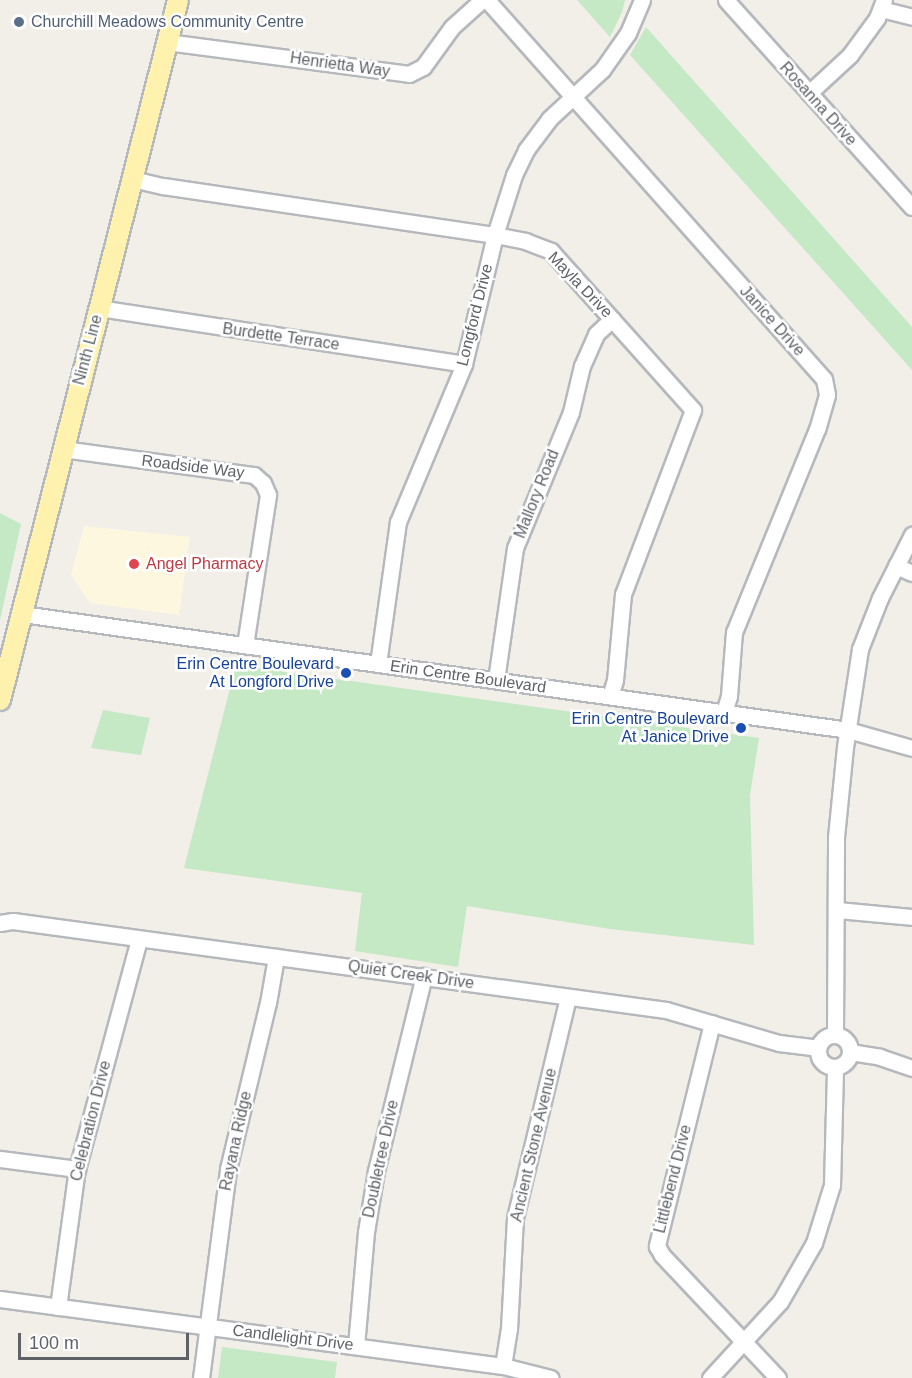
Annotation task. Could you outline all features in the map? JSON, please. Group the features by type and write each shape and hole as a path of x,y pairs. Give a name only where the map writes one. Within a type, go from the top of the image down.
{"main road":[{"name":"Ninth Line","path":"0,700 178,0"}],"street":[{"name":"Henrietta Way","path":"167,42 409,74 423,67 452,27 484,0"},
{"name":"Janice Drive","path":"484,0 573,96 824,379 827,395 817,429 734,632 729,696 724,712"},
{"name":"Longford Drive","path":"378,664 399,522 464,364 495,235 514,176 526,150 549,119 608,60 628,33 642,0"},
{"name":"Rosanna Drive","path":"733,3 809,93 912,207"},
{"path":"809,93 850,55 883,5 912,17"},
{"name":"Mayla Drive","path":"132,179 163,186 495,235 525,241 551,251 693,410 623,594 615,680 610,696"},
{"name":"Burdette Terrace","path":"99,308 464,364"},
{"name":"Mallory Road","path":"496,680 515,548 571,412 582,366 596,334 612,319"},
{"name":"Roadside Way","path":"63,449 254,475 263,483 268,495 245,645"},
{"path":"835,1035 836,837 860,649 880,598 912,535"},
{"path":"896,566 912,573"},
{"name":"Erin Centre Boulevard","path":"22,614 848,730 912,748"},
{"path":"837,910 912,917"},
{"name":"Quiet Creek Drive","path":"0,923 13,921 666,1010 778,1043 818,1048"},
{"name":"Celebration Drive","path":"58,1307 77,1169 139,939"},
{"name":"Rayana Ridge","path":"201,1378 228,1169 268,1004 276,957"},
{"name":"Doubletree Drive","path":"356,1346 366,1232 376,1171 424,976"},
{"name":"Ancient Stone Avenue","path":"503,1366 515,1218 568,997"},
{"name":"Littlebend Drive","path":"712,1023 657,1246 662,1255 744,1341"},
{"path":"835,1035 848,1042 853,1052 843,1064 835,1067 821,1060 818,1048 823,1039 835,1035"},
{"path":"853,1052 880,1057 912,1068"},
{"path":"710,1378 780,1302 793,1284 822,1224 832,1185 835,1152 835,1067"},
{"path":"0,1159 77,1169"},
{"name":"Candlelight Drive","path":"0,1299 503,1366 550,1378"},
{"path":"744,1341 778,1378"}],"shaded area":[{"path":"84,526 190,537 179,615 90,603 71,575"}],"green space":[{"path":"577,0 625,0 610,37"},
{"path":"646,27 912,327 912,370 630,55"},
{"path":"0,513 21,524 0,620"},
{"path":"236,665 759,738 750,795 754,945 610,929 467,906 458,967 355,951 362,893 184,868"},
{"path":"103,710 150,718 141,755 91,748"},
{"path":"222,1347 337,1362 335,1378 218,1378"}],"place":[{"name":"Churchill Meadows Community Centre","path":"19,22"},
{"name":"Angel Pharmacy","path":"134,564"},
{"name":"Erin Centre Boulevard At Longford Drive","path":"346,673"},
{"name":"Erin Centre Boulevard At Janice Drive","path":"741,728"}]}
